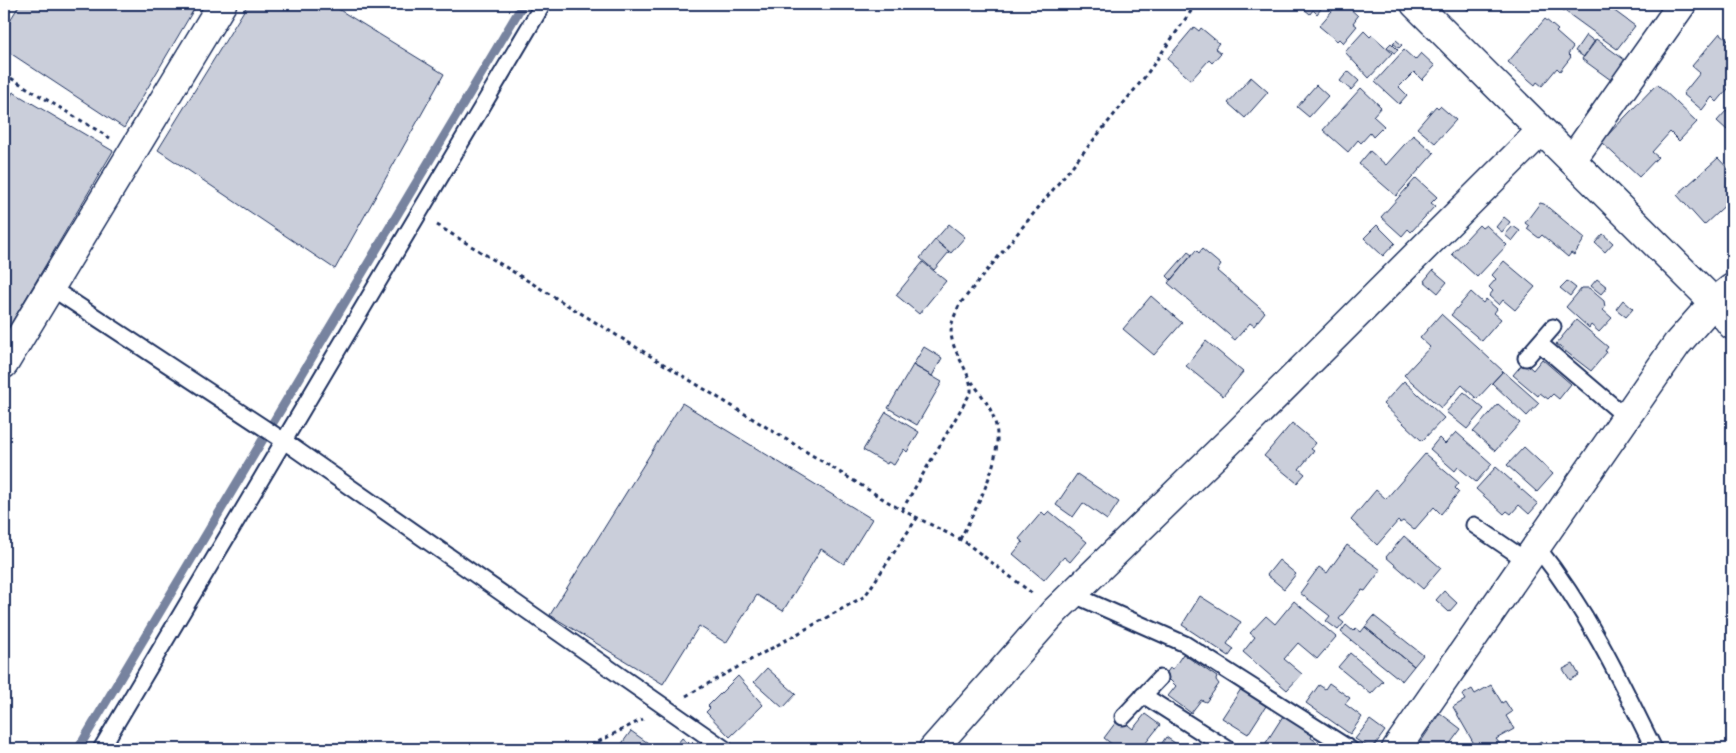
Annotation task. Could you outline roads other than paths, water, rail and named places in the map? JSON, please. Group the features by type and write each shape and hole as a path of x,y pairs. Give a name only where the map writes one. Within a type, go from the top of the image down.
{"street":[{"path":"4,364 222,4"},
{"path":"1415,4 1541,131 1723,295 1732,325"},
{"path":"1572,160 1682,4"},
{"path":"933,749 1064,602 1243,428 1541,131"},
{"path":"1396,749 1677,344 1723,295"}],"lane":[{"path":"101,749 280,438 543,4"},
{"path":"50,287 280,438 725,749"},
{"path":"1526,358 1552,327"},
{"path":"1539,343 1626,417"},
{"path":"1474,525 1532,554 1559,575 1600,639 1654,749"},
{"path":"1064,602 1185,644 1350,749"},
{"path":"1123,716 1160,678"},
{"path":"1143,695 1228,749"}],"waterway":[{"path":"78,749 523,4"}]}
